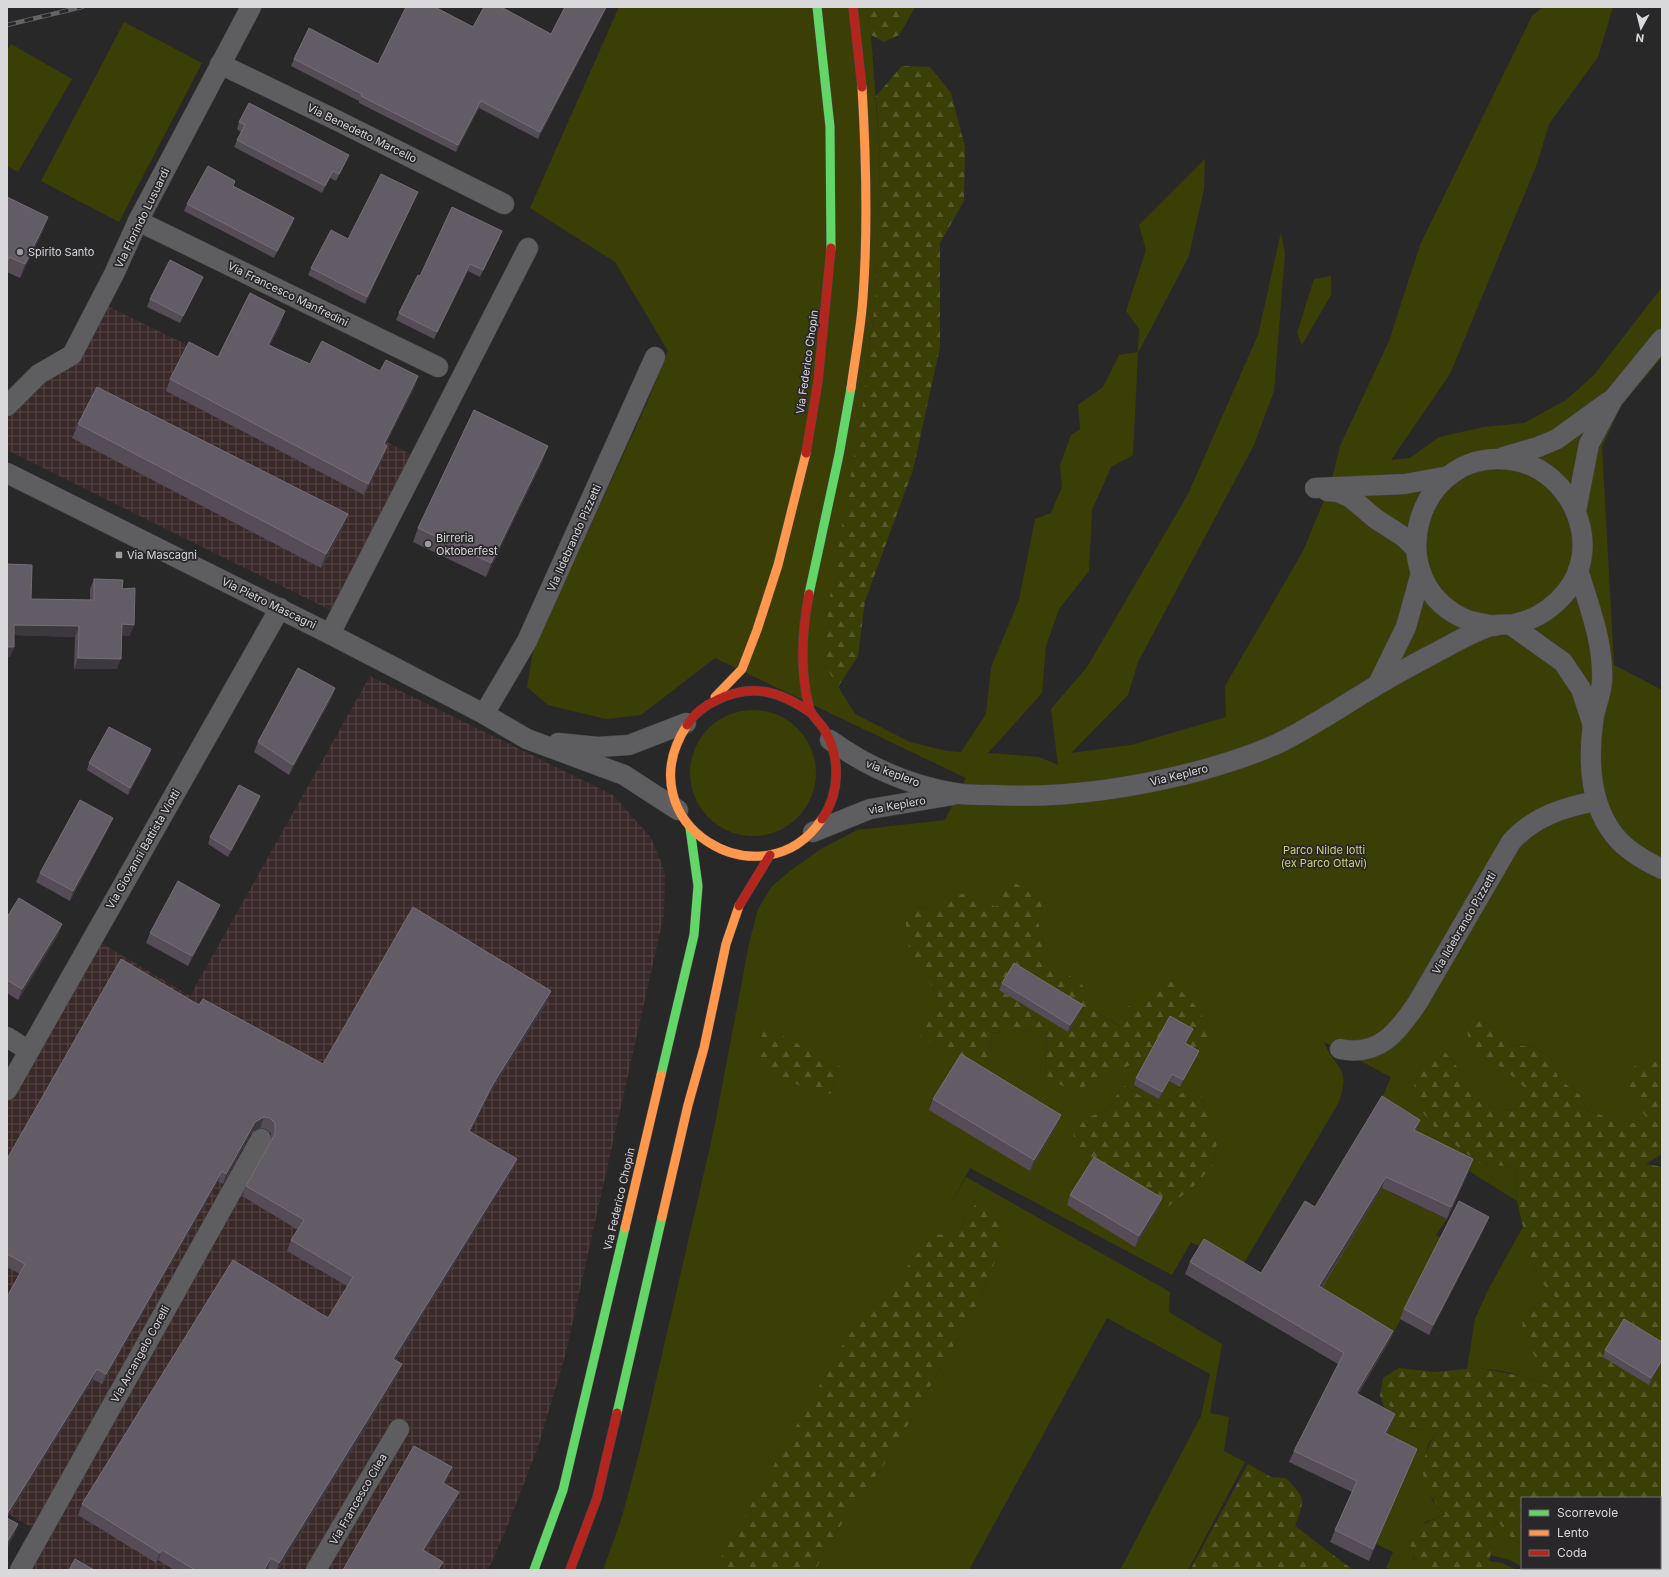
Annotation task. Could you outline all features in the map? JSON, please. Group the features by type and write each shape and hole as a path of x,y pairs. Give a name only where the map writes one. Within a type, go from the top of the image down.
{"main road":[{"name":"Via Federico Chopin","path":"713,699 738,691 764,690 788,697 810,712 821,725 830,740 836,764 836,788 827,812 813,832 793,847 770,855 748,857 726,853 706,843 690,828 678,810 670,789 669,766 675,743 686,723 698,710 713,699 742,669 757,630 778,566 808,443 826,320 832,222 830,127 818,7"},
{"path":"810,712 805,672 805,621 808,598 845,425 863,294 865,157 863,95 853,7"},
{"name":"Via Federico Chopin","path":"534,1570 563,1490 694,935 698,886 690,828"},
{"path":"570,1570 597,1498 688,1105 704,1048 726,944 737,909 770,855"}],"street":[{"name":"Via Florindo Lusuardi","path":"7,406 39,374 72,355 114,274 138,221 251,7"},
{"name":"Via Benedetto Marcello","path":"220,64 504,204"},
{"name":"Via Francesco Manfredini","path":"138,221 438,367"},
{"path":"330,634 528,248"},
{"path":"1576,511 1589,444 1613,399 1662,340"},
{"name":"Via Ildebrando Pizzetti","path":"484,714 527,641 655,357"},
{"path":"1592,723 1582,689 1563,662 1503,625 1471,621 1450,610 1433,593 1421,573 1416,549 1417,527 1427,501 1436,488 1449,476 1463,467 1538,447 1557,439 1613,399"},
{"path":"1495,459 1516,461 1535,467 1552,478 1567,493 1576,511 1582,530 1582,550 1578,570 1602,651 1602,683 1592,723 1591,763 1593,791 1603,818 1615,837 1643,859 1662,869"},
{"name":"Via Pietro Mascagni","path":"7,473 280,608 484,714 527,739 624,775 678,810"},
{"path":"1416,549 1404,537 1376,519 1351,498 1338,492 1315,488 1405,484 1449,476"},
{"name":"Via Keplero","path":"961,794 1016,797 1069,795 1112,790 1203,770 1247,756 1282,742 1351,702 1378,684 1454,643 1503,625 1533,619 1552,607 1568,590 1578,570"},
{"path":"1378,684 1406,627 1421,573"},
{"name":"Via Giovanni Battista Viotti","path":"7,1090 280,608"},
{"name":"Via Pietro Mascagni","path":"527,739 598,747 629,745 686,723"},
{"name":"via keplero","path":"830,740 855,758 876,769 905,780 961,794"},
{"name":"via Keplero","path":"813,832 870,809 961,794"},
{"name":"Via Ildebrando Pizzetti","path":"1340,1048 1352,1051 1373,1048 1392,1035 1401,1025 1418,1002 1511,842 1520,832 1532,823 1560,810 1596,801"},
{"path":"7,1038 29,1051"},
{"name":"Via Arcangelo Corelli","path":"20,1570 261,1139"},
{"name":"Via Francesco Cilea","path":"316,1570 399,1429"}],"shaded area":[{"path":"99,302 421,459 340,615 7,450 7,406 72,355"},
{"path":"370,676 613,795 651,838 665,872 664,914 565,1356 539,1444 507,1527 488,1570 20,1570 41,1533 7,1513 7,1089 93,938 190,996"}],"green space":[{"name":"Parco Nilde Iotti (ex Parco Ottavi)","path":"619,7 866,7 871,35 880,159 876,293 864,397 825,665 855,714 910,742 947,751 961,752 986,714 991,667 1019,600 1035,519 1051,513 1062,487 1060,465 1071,435 1080,429 1078,405 1103,387 1119,355 1138,352 1139,329 1126,311 1146,250 1139,225 1205,159 1204,189 1189,256 1138,353 1133,455 1111,467 1092,510 1089,571 1059,609 1046,646 1042,693 988,753 1039,757 1058,765 1051,709 1087,667 1188,494 1258,335 1281,232 1285,253 1274,391 1254,445 1138,662 1128,695 1071,753 1131,745 1226,717 1225,686 1303,551 1330,486 1340,446 1389,341 1420,245 1532,16 1543,7 1613,7 1598,57 1549,124 1537,164 1450,374 1391,460 1410,458 1439,437 1484,427 1524,423 1566,400 1594,375 1662,287 1662,357 1621,406 1602,447 1614,665 1662,690 1662,1062 1641,1062 1628,1094 1652,1123 1630,1123 1587,1111 1580,1095 1559,1079 1551,1059 1534,1047 1513,1045 1504,1034 1483,1058 1503,1068 1525,1088 1513,1111 1482,1106 1470,1083 1442,1048 1423,1062 1414,1084 1440,1134 1481,1164 1515,1167 1517,1201 1469,1171 1389,1192 1447,1219 1436,1235 1442,1238 1389,1342 1314,1297 1416,1131 1378,1108 1391,1077 1324,1042 1342,1074 1343,1081 1339,1102 1241,1268 1191,1242 1172,1275 970,1168 949,1207 966,1177 1170,1292 1169,1312 1222,1344 1210,1413 1229,1417 1224,1451 1245,1462 1188,1570 1120,1570 1201,1416 1210,1374 1107,1318 969,1570 815,1570 837,1531 890,1456 974,1310 1002,1246 966,1215 960,1231 742,1570 603,1570 621,1520 640,1450 714,1129 749,944 758,909 772,886 790,871 821,849 857,830 945,820 966,778 715,658 641,715 606,719 548,705 527,687 533,651 647,403 668,351 615,262 530,208","holes":["1011,882 1037,916 1047,965 1081,982 1094,1010 1120,1026 1130,1006 1210,1042 1196,1057 1190,1036 1045,1074 1047,1032 1019,1030 992,1033 990,1053 941,1002 929,982 911,962 918,906 939,912 996,908","1123,1085 1157,1106 1172,1097 1191,1090 1201,1095 1217,1143 1213,1166 1193,1187 1165,1208 1088,1117 1108,1110"]},
{"path":"866,7 913,7 914,9 899,35 884,42 871,35"},
{"path":"124,22 202,63 119,222 41,181"},
{"path":"11,44 72,79 18,172 7,166 7,51"},
{"path":"902,66 930,67 951,93 965,147 964,201 940,243 940,347 913,470 865,601 858,656 838,687 825,665 828,608 864,397 876,293 880,159 876,96"},
{"path":"1331,276 1331,295 1302,345 1297,333 1314,279"},
{"path":"747,710 759,710 777,714 798,728 812,749 816,773 812,797 798,818 777,832 759,836 747,836 729,832 708,818 694,797 690,779 690,767 694,749 708,728 729,714"},
{"path":"1011,881 1045,899 1037,916 1047,964 1081,982 1094,1010 1119,1026 1129,1006 1172,981 1201,1012 1210,1042 1196,1058 1149,1056 1075,1091 1054,1082 1045,1074 1047,1032 1019,1030 992,1033 990,1053 981,1071 920,1037 941,1002 929,982 911,962 905,917 918,906 939,912 948,898 969,892 996,907"},
{"path":"1480,1019 1504,1034 1513,1045 1534,1047 1551,1059 1559,1079 1580,1095 1587,1111 1630,1123 1651,1123 1628,1094 1625,1073 1641,1062 1662,1062 1662,1154 1646,1164 1662,1167 1662,1351 1649,1385 1662,1363 1661,1538 1661,1497 1521,1497 1521,1543 1512,1538 1496,1520 1488,1570 1421,1570 1411,1549 1413,1535 1418,1529 1434,1519 1445,1515 1430,1494 1425,1484 1423,1474 1423,1464 1426,1454 1438,1431 1408,1428 1380,1396 1383,1378 1399,1368 1434,1372 1479,1368 1522,1376 1557,1388 1538,1362 1522,1333 1523,1316 1538,1303 1559,1301 1541,1282 1530,1257 1517,1201 1515,1167 1481,1164 1440,1134 1420,1109 1414,1084 1423,1062 1442,1048 1470,1083 1482,1106 1513,1111 1525,1088 1503,1068 1483,1058 1469,1044 1467,1028"},
{"path":"765,1026 840,1067 840,1082 836,1091 821,1097 757,1063 755,1057"},
{"path":"1123,1085 1157,1106 1172,1097 1191,1090 1201,1095 1217,1143 1213,1166 1193,1187 1165,1209 1077,1154 1073,1132 1088,1117 1108,1110"},
{"path":"977,1203 996,1210 1004,1228 1002,1246 974,1310 890,1456 837,1531 815,1570 714,1570 861,1313 885,1296 931,1236 960,1231 966,1215"},
{"path":"1524,1225 1530,1257 1541,1282 1560,1302 1538,1303 1523,1316 1538,1362 1557,1388 1502,1371 1490,1369 1467,1369 1475,1319 1488,1290"},
{"path":"1380,1396 1408,1428 1438,1431 1428,1445 1423,1465 1432,1500 1445,1515 1425,1522 1413,1557 1421,1570 1390,1570 1386,1568 1393,1552 1376,1544 1412,1461 1381,1444 1391,1425"},
{"path":"1248,1464 1271,1477 1286,1478 1300,1495 1302,1500 1301,1510 1295,1526 1353,1570 1190,1570"},
{"path":"1496,1520 1512,1538 1521,1543 1521,1566 1510,1560 1490,1555"},
{"path":"1489,1561 1502,1563 1517,1570 1475,1570 1480,1565"}],"building":[{"path":"406,7 435,7 473,27 484,7 501,7 551,34 565,7 606,7 540,132 481,101 458,145 361,96 362,94 294,59 309,28 378,64"},
{"path":"249,103 349,155 339,174 333,171 325,186 237,140 245,125 239,122"},
{"path":"208,166 235,181 233,186 294,218 277,251 187,204"},
{"path":"381,174 418,192 367,297 311,268 331,230 348,239"},
{"name":"Spirito Santo","path":"7,197 48,217 25,264 9,257 7,262"},
{"path":"452,207 502,231 483,270 470,264 437,332 399,313 418,275 420,276"},
{"path":"170,260 203,277 183,316 150,299"},
{"path":"250,293 285,311 268,345 310,364 322,341 380,371 386,360 418,376 384,444 387,446 368,484 170,379 189,342 218,357"},
{"path":"97,387 348,514 326,554 78,424"},
{"path":"474,410 548,446 491,563 418,528"},
{"path":"7,564 32,565 31,599 94,600 94,579 123,580 122,589 135,588 134,625 122,624 121,659 78,658 79,626 14,625 14,647 7,647"},
{"path":"298,668 335,688 293,765 258,742"},
{"path":"109,727 151,749 130,788 89,763"},
{"path":"239,785 260,796 231,850 210,837"},
{"path":"80,800 113,818 73,891 40,873"},
{"path":"178,881 220,905 192,956 150,933"},
{"path":"19,898 62,924 22,989 7,980 7,917"},
{"path":"413,907 551,991 493,1084 469,1131 517,1159 393,1359 402,1364 279,1563 271,1558 264,1570 195,1570 162,1550 160,1553 82,1504 233,1260 328,1318 353,1277 291,1240 304,1220 246,1186 275,1134 275,1123 270,1118 264,1117 255,1122 226,1174 222,1171 106,1374 97,1369 7,1514 7,1297 25,1264 7,1254 7,1159 121,959 199,1005 203,999 323,1064"},
{"path":"1014,963 1083,1005 1070,1025 1002,983"},
{"path":"1170,1016 1193,1029 1185,1043 1199,1051 1183,1080 1172,1074 1162,1092 1136,1078"},
{"path":"961,1054 1061,1115 1034,1160 933,1099"},
{"path":"1382,1096 1420,1120 1414,1130 1473,1159 1451,1207 1386,1177 1319,1286 1393,1331 1356,1393 1395,1414 1385,1433 1417,1449 1373,1549 1335,1530 1357,1481 1294,1451 1344,1353 1190,1262 1204,1239 1261,1273 1305,1201 1315,1207"},
{"path":"1094,1157 1162,1198 1139,1236 1070,1195"},
{"path":"1459,1201 1489,1217 1433,1325 1404,1309"},
{"path":"1624,1319 1662,1342 1662,1360 1651,1378 1605,1350"},
{"path":"414,1446 452,1467 443,1483 459,1492 423,1550 443,1562 438,1570 343,1570"},
{"path":"7,1518 18,1524 7,1542"},
{"path":"75,1559 94,1570 69,1570"}],"railway":[{"path":"7,25 82,7"}],"traffic: fast":[{"path":"817,7 830,127 831,248"},
{"path":"809,594 839,455 851,388"},
{"path":"661,1075 694,935 698,886 690,828"},
{"path":"617,1413 662,1217"},
{"path":"534,1570 563,1490 625,1228"}],"traffic: slow":[{"path":"851,388 862,309 866,245 865,139 862,87"},
{"path":"715,697 742,669 757,630 778,565 806,453"},
{"path":"687,725 672,761 673,794 686,821 708,842 736,854 767,855 797,844 822,819"},
{"path":"662,1217 688,1105 704,1048 726,944 739,906"},
{"path":"625,1228 661,1075"}],"traffic: jam":[{"path":"853,7 862,87"},
{"path":"806,453 818,381 831,248"},
{"path":"809,594 803,650 806,693 813,716 824,729 830,740 836,763 835,786 828,809 822,819"},
{"path":"687,725 700,710 709,704 730,695 742,692 754,691 776,694 810,712"},
{"path":"739,906 770,855"},
{"path":"570,1570 597,1498 617,1413"}],"place":[{"name":"Spirito Santo","path":"20,252"},
{"name":"Birreria Oktoberfest","path":"428,544"},
{"name":"Via Mascagni","path":"119,555"}]}
